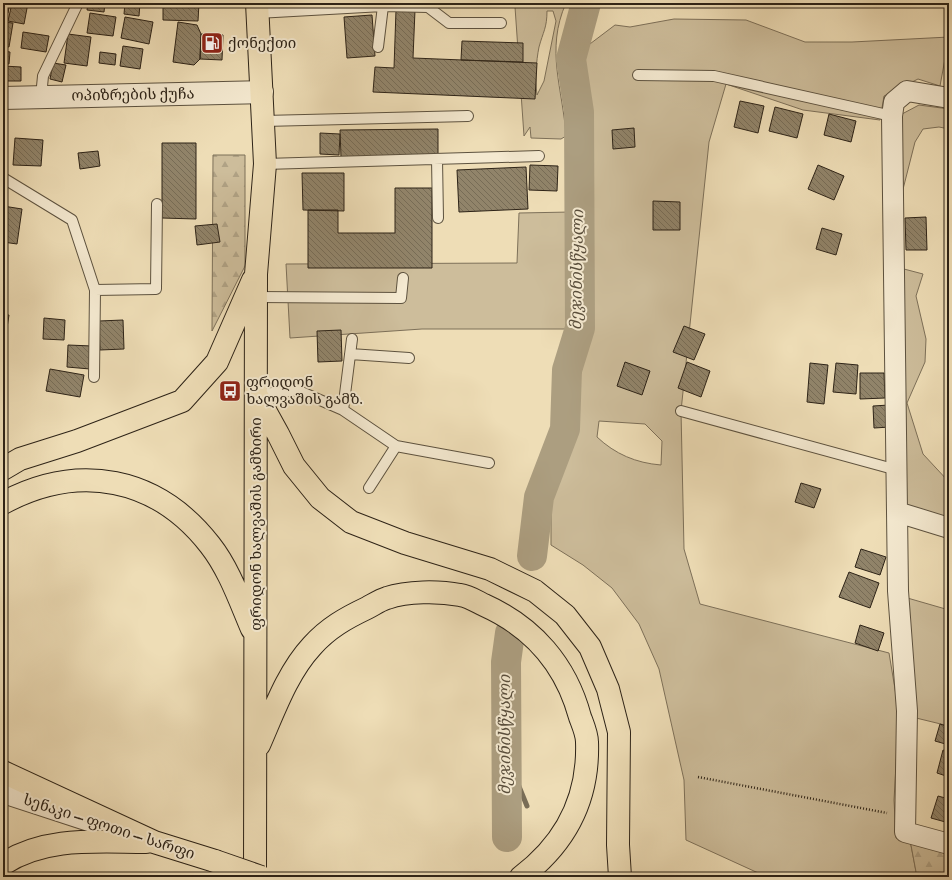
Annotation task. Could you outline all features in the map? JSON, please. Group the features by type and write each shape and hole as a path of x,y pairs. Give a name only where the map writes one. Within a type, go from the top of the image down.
{"highway":[{"name":"ფრიდონ ხალვაშის გამზირი","path":"255,877 256,274 265,164 264,121 257,8"},
{"path":"3,469 20,459 77,442 182,401 217,362 256,274"},
{"path":"256,395 294,466 320,498 351,522 405,543 490,569 535,591 565,615 590,647 608,688 619,732 618,845 620,877"},
{"path":"3,503 36,488 82,480 108,482 129,487 160,499 187,518 211,546 232,582 256,638"},
{"path":"256,753 283,691 296,668 311,647 341,620 388,598 427,592 462,595 499,611 529,632 557,662 575,697 587,741 583,792 569,826 541,862 521,877"},
{"path":"3,772 154,842"},
{"path":"3,864 14,857 40,847 88,841 154,842"},
{"name":"სენაკი — ფოთი — სარფი","path":"154,842 261,877"}],"street":[{"path":"949,98 907,91 894,102 892,116 898,591 907,711 905,832 949,844"},
{"name":"ოპიზრების ქუჩა","path":"3,98 262,92"},
{"path":"897,512 949,528"},
{"name":"სენაკი — ფოთი — სარფი","path":"3,793 154,842"}],"lane":[{"path":"41,98 43,76 78,3"},
{"path":"378,47 383,6"},
{"path":"257,8 383,6 428,7 449,23 501,23"},
{"path":"638,75 714,76 892,116"},
{"path":"264,121 468,116"},
{"path":"265,164 538,156"},
{"path":"437,159 438,218"},
{"path":"3,178 72,220 95,290 94,377"},
{"path":"95,290 156,289 157,204"},
{"path":"257,297 401,298 402,278"},
{"path":"343,410 352,339"},
{"path":"350,354 409,358"},
{"path":"256,395 297,390 343,410 396,446 489,463"},
{"path":"681,411 896,470"},
{"path":"369,488 396,446"}],"path":[{"path":"698,777 891,814 905,832"}],"green space":[{"path":"547,3 566,3 560,20 556,53 566,136 561,139 531,138 530,127 524,136 515,7","holes":["547,11 553,11 556,21 544,81 537,95 536,71 539,47 546,26"]},
{"path":"674,19 746,20 805,42 852,42 949,37 940,86 918,79 884,96 880,120 803,110 726,84 709,142 681,411 684,549 700,604 889,653 899,713 894,800 896,838 910,840 917,877 767,877 686,840 684,780 659,669 639,624 612,588 583,565 551,545 551,488 577,431 576,393 586,352 587,131 578,53 615,25 630,27","holes":["599,421 645,424 662,441 661,465 626,457 597,437"]},
{"path":"919,105 949,109 949,129 939,127 923,129 915,142 900,201 897,174 902,114"},
{"path":"213,155 245,155 245,266 212,331"},
{"path":"571,212 577,252 572,329 422,329 290,338 286,264 517,263 519,213"},
{"path":"904,269 923,274 916,296 926,339 925,362 907,403 923,454 949,482 949,520 904,507 906,473"},
{"path":"904,597 949,610 949,726 912,717"},
{"path":"910,840 949,851 949,877 917,877"}],"building":[{"path":"3,3 10,3 8,13 3,12"},
{"path":"12,3 28,3 24,24 8,21"},
{"path":"88,3 105,3 104,12 87,10"},
{"path":"125,3 140,3 139,16 124,14"},
{"path":"163,3 199,3 198,21 163,20"},
{"path":"396,10 415,10 413,58 537,63 535,99 373,92 375,67 394,68"},
{"path":"90,13 116,17 113,36 87,33"},
{"path":"372,15 375,56 347,58 344,17"},
{"path":"125,17 153,22 149,44 121,38"},
{"path":"3,22 13,23 9,47 3,46"},
{"path":"178,22 197,25 201,34 200,59 194,65 173,62"},
{"path":"23,32 49,36 46,52 21,48"},
{"path":"68,34 91,37 87,66 64,63"},
{"path":"201,34 223,35 222,60 200,59"},
{"path":"462,41 523,43 523,62 461,60"},
{"path":"123,46 143,49 140,69 120,66"},
{"path":"3,51 10,52 9,64 3,63"},
{"path":"100,52 116,54 115,65 99,63"},
{"path":"53,63 66,65 62,82 50,79"},
{"path":"3,66 21,67 21,81 3,81"},
{"path":"740,101 764,106 758,133 734,127"},
{"path":"775,107 803,114 797,138 769,131"},
{"path":"829,114 856,121 851,142 824,135"},
{"path":"634,128 635,147 613,149 612,130"},
{"path":"438,129 438,156 341,157 340,130"},
{"path":"320,133 340,134 339,155 320,154"},
{"path":"15,138 43,140 41,166 13,165"},
{"path":"162,143 196,143 196,219 162,218"},
{"path":"98,151 100,166 80,169 78,153"},
{"path":"530,165 558,166 557,191 529,190"},
{"path":"818,165 844,176 834,200 808,189"},
{"path":"526,167 528,209 459,212 457,170"},
{"path":"302,173 344,173 344,211 303,210"},
{"path":"395,188 432,188 432,268 308,268 308,210 338,210 338,233 395,233"},
{"path":"653,201 680,202 680,230 653,230"},
{"path":"3,206 22,209 17,244 3,242"},
{"path":"926,217 927,250 906,250 905,218"},
{"path":"217,224 220,242 197,245 195,226"},
{"path":"822,228 842,234 836,255 816,249"},
{"path":"3,315 9,315 6,334 3,333"},
{"path":"44,318 65,320 64,340 43,339"},
{"path":"123,320 124,349 100,350 99,321"},
{"path":"684,326 705,334 694,360 673,352"},
{"path":"341,330 342,361 318,362 317,331"},
{"path":"68,345 92,346 90,369 67,367"},
{"path":"625,362 650,371 642,395 617,386"},
{"path":"687,362 710,371 701,397 678,388"},
{"path":"810,363 828,365 824,404 807,402"},
{"path":"836,363 858,365 856,394 833,392"},
{"path":"50,369 84,375 80,397 46,391"},
{"path":"860,373 884,373 885,398 860,399"},
{"path":"889,405 890,427 874,428 873,406"},
{"path":"801,483 821,489 814,508 795,502"},
{"path":"861,549 886,557 880,575 855,567"},
{"path":"849,572 879,583 870,608 839,597"},
{"path":"860,625 884,633 878,651 855,643"},
{"path":"940,724 949,727 949,745 935,741"},
{"path":"943,750 949,752 949,777 937,773"},
{"path":"938,796 949,799 949,823 931,818"}],"waterway":[{"name":"მეჯინისწყალი","path":"532,556 539,497 565,429 567,370 580,328 579,112 571,59 586,3"},
{"name":"მეჯინისწყალი","path":"507,837 506,662 510,633"},
{"path":"507,757 527,806"}],"place":[{"name":"ქონექთი","path":"212,43"},
{"name":"ფრიდონ ხალვაშის გამზ.","path":"230,391"}]}
